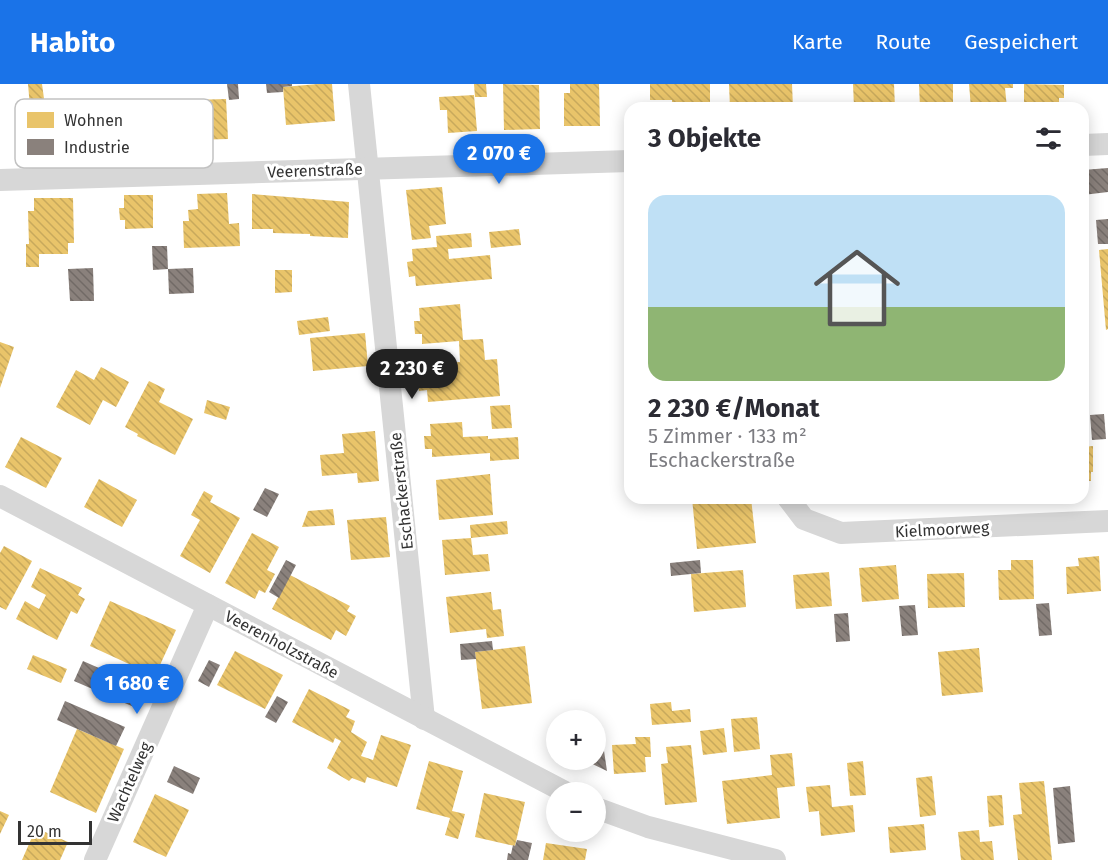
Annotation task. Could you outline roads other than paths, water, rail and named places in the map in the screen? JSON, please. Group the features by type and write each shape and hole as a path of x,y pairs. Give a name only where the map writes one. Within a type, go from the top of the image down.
{"street":[{"name":"Eschackerstraße","path":"359,84 424,719"},
{"path":"1089,144 1108,144"},
{"name":"Veerenstraße","path":"0,180 624,161"},
{"name":"Veerenholzstraße","path":"0,496 546,782"},
{"name":"Kielmoorweg","path":"793,504 804,519 841,533 1108,521"},
{"name":"Wachtelweg","path":"95,860 208,605"},
{"path":"606,812 648,827 775,860"}]}
